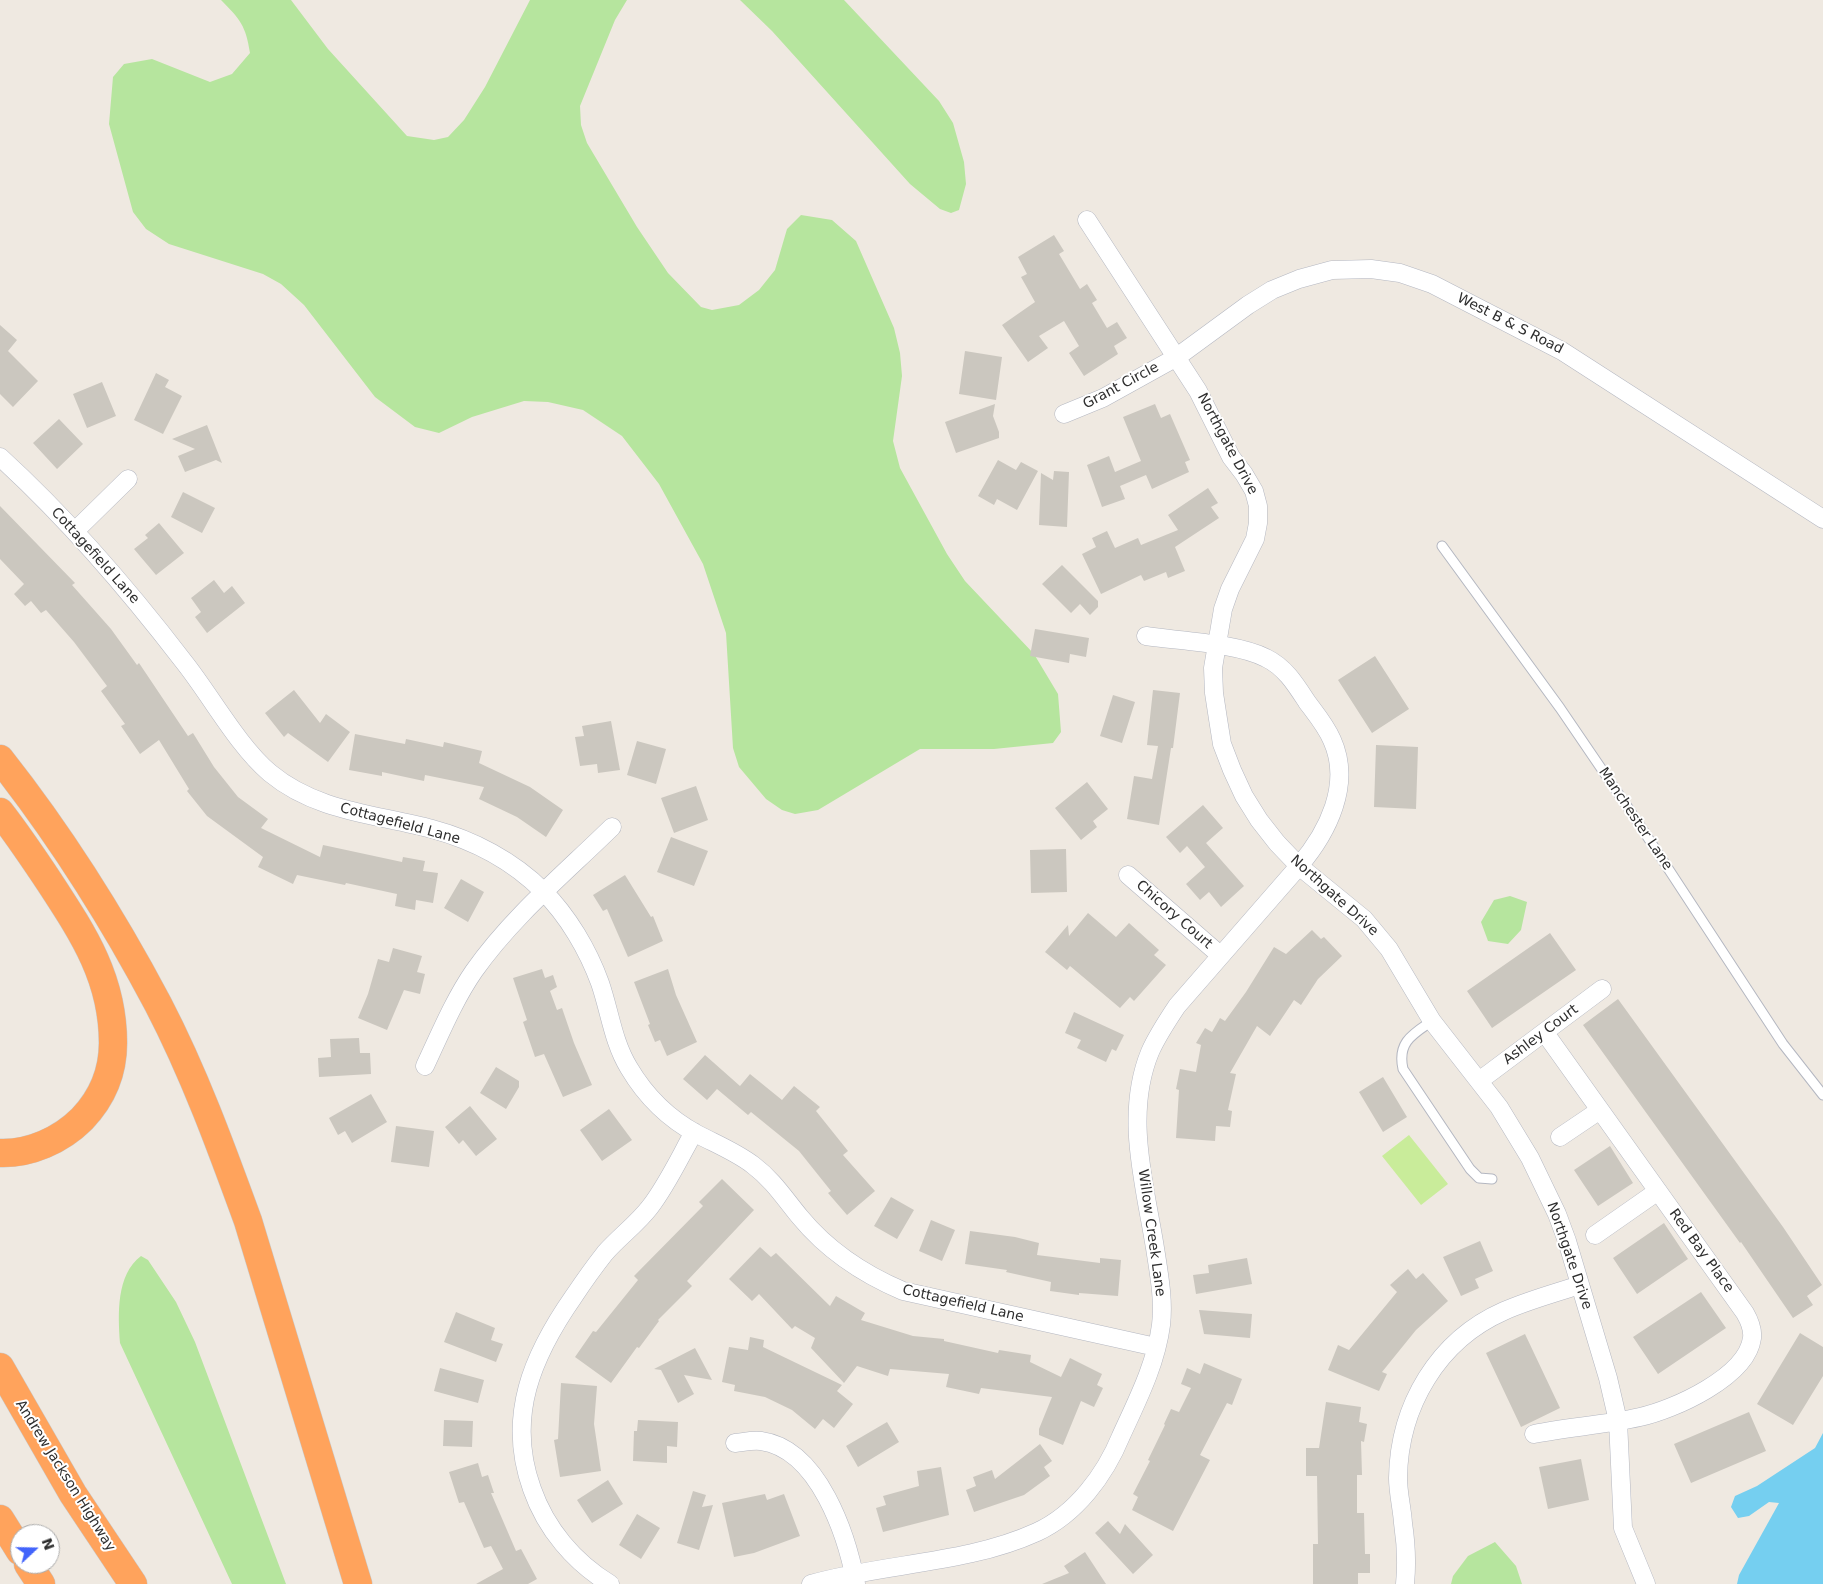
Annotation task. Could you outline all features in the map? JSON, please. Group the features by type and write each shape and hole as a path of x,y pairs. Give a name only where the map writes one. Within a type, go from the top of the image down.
{"highway":[{"path":"0,759 50,828 97,898 158,1004 196,1087 248,1221 358,1584"},
{"path":"0,812 50,883 90,948 109,997 113,1021 113,1050 110,1072 102,1092 89,1112 55,1140 8,1154 0,1153"},
{"name":"Andrew Jackson Highway","path":"0,1367 74,1494 133,1584"},
{"path":"0,1519 10,1535"}],"street":[{"name":"Northgate Drive","path":"1087,220 1198,391 1231,457 1254,491 1258,506 1258,523 1255,539 1230,589 1223,609 1213,668 1214,693 1222,744 1232,770 1244,796 1259,820 1277,843 1299,866 1364,919 1376,933 1394,957 1432,1020 1516,1132 1544,1186 1567,1240 1608,1378 1618,1421 1623,1528 1646,1584"},
{"name":"West B & S Road","path":"1177,357 1248,305 1272,290 1299,279 1332,270 1371,269 1400,273 1432,284 1562,351 1823,519"},
{"name":"Grant Circle","path":"1064,414 1103,398 1177,357"},
{"name":"Cottagefield Lane","path":"0,457 75,531 154,622 250,752 270,773 309,798 330,806 454,836 498,856 516,868 544,892 577,935 590,960 600,985 616,1041 626,1063 639,1084 672,1117 694,1132 723,1146 752,1164 768,1177 800,1218 829,1247 856,1267 878,1280 903,1291 1156,1347"},
{"path":"75,531 128,479"},
{"name":"Willow Creek Lane","path":"811,1584 855,1579 995,1547 1038,1531 1059,1519 1080,1499 1104,1470 1134,1408 1150,1368 1160,1325 1160,1286 1139,1148 1138,1098 1150,1051 1177,1006 1308,855 1327,825 1335,802 1339,777 1338,759 1326,726 1282,669 1247,651 1146,636"},
{"path":"425,1066 443,1027 474,972 507,930 612,827"},
{"name":"Chicory Court","path":"1128,875 1220,955"},
{"name":"Ashley Court","path":"1479,1081 1602,989"},
{"name":"Red Bay Place","path":"1534,1434 1618,1421 1665,1410 1715,1384 1728,1374 1740,1362 1748,1350 1752,1338 1745,1312 1545,1032"},
{"path":"1560,1137 1600,1110"},
{"path":"610,1584 580,1562 561,1542 547,1522 536,1498 526,1473 521,1446 526,1390 542,1346 554,1323 594,1267 652,1205 694,1132"},
{"path":"1595,1235 1658,1191"},
{"path":"1405,1584 1406,1553 1398,1478 1404,1428 1412,1402 1425,1380 1448,1349 1463,1335 1482,1322 1524,1303 1580,1285"},
{"path":"735,1443 762,1441 774,1444 805,1466 830,1501 841,1525 855,1579"}],"lane":[{"name":"Manchester Lane","path":"1442,546 1560,708 1783,1044 1823,1095"},
{"path":"1432,1020 1413,1034 1404,1046 1400,1057 1403,1069 1470,1169 1480,1178 1492,1179"}],"green space":[{"path":"221,0 291,0 328,49 407,136 434,140 448,137 464,120 485,87 530,0 627,0 615,20 580,106 581,125 587,143 637,227 668,273 701,307 712,310 739,305 759,290 775,270 787,229 801,215 832,220 856,241 894,328 900,353 902,376 893,441 900,468 947,554 965,581 1034,654 1058,694 1061,732 1053,743 994,749 920,749 818,810 795,814 782,810 766,799 739,767 733,748 726,633 703,564 659,484 622,436 583,410 548,402 524,401 472,417 439,433 415,427 375,397 304,305 281,284 263,274 169,244 146,229 133,212 109,124 113,77 124,64 152,59 210,82 232,74 250,53 244,29 233,12"},
{"path":"740,0 844,0 939,101 953,123 964,162 966,184 959,210 951,213 940,209 910,184 772,31"},
{"path":"1510,896 1527,902 1521,930 1508,944 1488,941 1481,922 1494,900"},
{"path":"1409,1135 1448,1184 1421,1205 1382,1156"},
{"path":"141,1256 148,1260 176,1302 195,1342 286,1584 232,1584 120,1343 120,1296 127,1274"},
{"path":"1495,1542 1516,1566 1522,1584 1451,1584 1453,1576 1468,1556"}],"water":[{"path":"1823,1433 1823,1584 1737,1584 1739,1575 1779,1503 1769,1502 1749,1516 1738,1518 1731,1507 1735,1496 1757,1486 1815,1448"}],"building":[{"path":"1054,235 1064,251 1059,254 1080,289 1087,284 1097,300 1092,303 1107,328 1117,322 1127,338 1114,346 1118,354 1084,376 1069,353 1079,346 1064,321 1039,336 1048,348 1028,362 1002,325 1035,302 1021,277 1027,274 1018,257"},
{"path":"0,325 17,340 8,351 38,381 13,407 0,394"},
{"path":"965,351 1002,357 996,400 959,394"},
{"path":"156,373 169,380 165,387 182,396 163,434 134,420"},
{"path":"102,382 116,416 87,428 73,394"},
{"path":"995,404 993,416 999,432 999,438 956,453 945,422"},
{"path":"1155,404 1161,418 1170,414 1190,460 1185,462 1189,472 1152,489 1146,475 1120,486 1125,499 1102,507 1087,465 1109,456 1115,472 1141,461 1123,417"},
{"path":"59,419 83,444 57,469 33,443"},
{"path":"207,425 222,463 216,460 185,472 178,456 195,449 172,439"},
{"path":"998,460 1016,470 1021,462 1038,471 1017,510 997,499 994,505 978,496"},
{"path":"1054,471 1069,472 1067,527 1039,525 1041,473 1053,480"},
{"path":"1208,488 1218,503 1211,507 1219,518 1175,547 1185,571 1168,578 1166,572 1144,581 1141,575 1101,594 1082,554 1096,547 1092,538 1107,531 1115,548 1138,538 1141,545 1178,530 1168,515"},
{"path":"183,492 215,508 202,533 171,517"},
{"path":"0,506 75,583 72,585 111,629 137,665 139,663 188,736 193,733 214,767 238,797 268,819 261,828 320,857 323,845 402,862 403,857 425,861 423,871 438,873 433,903 416,900 415,910 395,906 397,894 297,875 293,884 258,867 263,857 207,816 187,791 189,789 159,740 140,754 121,726 125,724 101,691 107,686 74,642 46,610 41,613 31,601 25,606 14,594 24,584 0,559"},
{"path":"159,523 184,553 156,575 134,549 148,538 145,535"},
{"path":"1062,565 1098,601 1098,607 1090,615 1080,604 1071,613 1042,584"},
{"path":"214,580 224,593 232,586 245,603 207,633 195,617 201,612 191,598"},
{"path":"1035,629 1089,638 1086,657 1070,654 1069,663 1030,656"},
{"path":"1375,656 1409,709 1372,733 1338,680"},
{"path":"294,690 320,723 326,714 350,732 328,762 288,733 284,737 265,713"},
{"path":"1153,690 1180,693 1173,748 1171,748 1159,825 1127,819 1134,776 1152,779 1158,746 1147,745"},
{"path":"1113,695 1135,702 1122,743 1100,736"},
{"path":"611,721 620,770 598,773 597,764 580,766 575,737 584,736 582,726"},
{"path":"355,734 405,744 406,739 443,747 444,742 482,751 479,763 530,787 563,810 546,837 517,817 479,799 484,787 425,775 424,781 382,772 382,776 349,770"},
{"path":"637,741 666,749 656,784 627,775"},
{"path":"1376,745 1418,747 1416,809 1374,807"},
{"path":"1087,782 1108,809 1093,821 1097,827 1081,840 1055,808"},
{"path":"696,786 708,820 674,833 661,798"},
{"path":"1203,805 1223,828 1206,843 1244,886 1221,907 1209,892 1200,900 1186,884 1205,867 1187,846 1180,853 1166,837"},
{"path":"671,837 708,851 694,886 657,872"},
{"path":"1066,849 1067,892 1031,893 1030,850"},
{"path":"625,875 651,917 653,916 663,941 628,957 607,909 603,911 593,895"},
{"path":"461,879 484,892 468,922 444,908"},
{"path":"1088,913 1116,937 1129,923 1159,950 1154,955 1166,965 1134,1001 1130,997 1120,1008 1070,966 1067,970 1045,952 1068,925 1069,936"},
{"path":"1312,930 1321,939 1324,937 1342,956 1318,979 1301,1005 1294,1000 1270,1036 1257,1026 1230,1073 1236,1074 1228,1110 1232,1111 1230,1127 1216,1126 1215,1141 1176,1138 1179,1090 1176,1089 1180,1069 1196,1072 1201,1045 1196,1043 1205,1028 1212,1032 1220,1018 1225,1021 1274,947 1286,954"},
{"path":"1550,933 1576,970 1492,1028 1467,991"},
{"path":"393,948 422,956 417,972 425,974 420,994 404,990 387,1030 358,1018 368,994 378,959 389,962"},
{"path":"542,969 545,978 553,975 557,987 550,991 557,1010 562,1008 574,1043 592,1085 563,1097 544,1054 535,1057 523,1022 527,1020 513,978"},
{"path":"668,969 676,995 697,1042 667,1056 660,1040 655,1042 634,982"},
{"path":"1618,999 1783,1227 1822,1285 1807,1296 1813,1305 1793,1318 1741,1242 1583,1025"},
{"path":"1074,1012 1124,1035 1116,1051 1112,1049 1106,1062 1077,1048 1081,1040 1065,1033"},
{"path":"359,1038 360,1053 370,1053 371,1074 319,1077 318,1058 331,1057 330,1039"},
{"path":"705,1055 740,1086 750,1074 782,1100 794,1086 820,1107 816,1111 848,1151 843,1155 875,1191 847,1215 828,1193 831,1191 799,1151 751,1112 748,1115 717,1089 707,1100 683,1079"},
{"path":"496,1067 519,1081 519,1087 506,1109 480,1093"},
{"path":"1383,1077 1407,1117 1383,1132 1359,1092"},
{"path":"371,1094 387,1122 352,1143 345,1131 338,1135 329,1118"},
{"path":"470,1106 497,1139 476,1156 463,1140 459,1144 445,1127"},
{"path":"609,1109 632,1140 602,1161 580,1130"},
{"path":"396,1126 434,1131 429,1167 391,1162"},
{"path":"1610,1146 1633,1183 1598,1206 1574,1170"},
{"path":"722,1179 754,1210 687,1281 692,1286 658,1320 639,1348 637,1347 611,1383 575,1357 593,1331 596,1332 638,1280 634,1276 703,1206 699,1202"},
{"path":"891,1197 914,1210 897,1239 874,1226"},
{"path":"931,1220 955,1230 942,1261 919,1251"},
{"path":"1664,1223 1688,1259 1637,1294 1613,1258"},
{"path":"970,1231 1015,1237 1039,1243 1037,1255 1100,1263 1100,1258 1121,1260 1118,1296 1079,1293 1079,1295 1050,1291 1051,1282 1006,1272 1007,1270 965,1264"},
{"path":"1480,1241 1493,1271 1475,1279 1479,1288 1461,1296 1443,1257"},
{"path":"760,1247 771,1257 776,1253 830,1306 836,1296 865,1313 861,1320 913,1336 944,1339 944,1341 998,1353 999,1350 1031,1355 1030,1362 1061,1377 1070,1358 1102,1374 1097,1385 1103,1388 1094,1407 1081,1401 1063,1445 1039,1435 1039,1429 1052,1397 981,1388 979,1394 946,1387 949,1374 890,1369 888,1376 857,1366 844,1383 811,1348 815,1338 795,1326 792,1329 759,1294 752,1301 729,1279"},
{"path":"1247,1258 1252,1284 1196,1294 1193,1275 1209,1273 1208,1265"},
{"path":"1408,1269 1416,1279 1423,1273 1448,1301 1416,1330 1382,1372 1387,1374 1379,1391 1328,1370 1338,1345 1349,1350 1397,1292 1390,1285"},
{"path":"1701,1292 1726,1328 1658,1374 1633,1337"},
{"path":"1199,1310 1252,1314 1250,1338 1204,1334"},
{"path":"456,1312 495,1328 491,1340 503,1344 496,1362 444,1342"},
{"path":"1800,1333 1823,1347 1823,1376 1793,1425 1757,1404"},
{"path":"1525,1334 1560,1408 1521,1427 1486,1353"},
{"path":"750,1337 764,1340 763,1347 842,1385 837,1391 853,1404 834,1428 823,1419 815,1429 792,1410 765,1397 734,1391 735,1385 722,1382 729,1347 748,1350"},
{"path":"695,1348 712,1380 684,1375 694,1394 678,1403 661,1370 654,1369"},
{"path":"1204,1363 1242,1379 1232,1405 1227,1403 1200,1455 1210,1460 1173,1531 1132,1510 1138,1497 1133,1494 1150,1461 1148,1460 1171,1409 1179,1412 1191,1388 1181,1384 1187,1368 1200,1374"},
{"path":"440,1368 484,1380 478,1403 434,1391"},
{"path":"561,1383 597,1386 594,1424 601,1471 560,1477 554,1440 558,1439"},
{"path":"1326,1402 1361,1407 1359,1422 1367,1424 1364,1442 1361,1441 1362,1475 1357,1475 1357,1513 1364,1513 1365,1554 1370,1554 1370,1573 1358,1573 1358,1584 1313,1584 1313,1544 1318,1544 1317,1476 1306,1476 1306,1448 1319,1448"},
{"path":"1749,1412 1766,1451 1691,1483 1674,1444"},
{"path":"444,1420 473,1421 472,1447 443,1446"},
{"path":"638,1420 678,1422 677,1447 667,1446 667,1463 633,1461 634,1431 637,1431"},
{"path":"887,1422 899,1442 858,1467 846,1446"},
{"path":"1040,1444 1052,1461 1044,1467 1050,1476 1024,1495 974,1512 966,1490 976,1486 973,1477 992,1470 995,1479"},
{"path":"1581,1459 1589,1500 1548,1509 1539,1467"},
{"path":"478,1463 482,1477 488,1475 494,1493 491,1493 516,1551 521,1549 537,1579 528,1584 476,1584 503,1569 491,1546 484,1548 464,1502 459,1503 449,1472"},
{"path":"941,1467 949,1515 883,1532 876,1508 886,1505 883,1496 919,1486 917,1471"},
{"path":"608,1480 623,1504 592,1523 577,1500"},
{"path":"693,1491 706,1495 702,1507 713,1505 699,1550 677,1543"},
{"path":"765,1494 767,1500 784,1494 800,1536 754,1553 734,1557 722,1503"},
{"path":"637,1514 660,1528 641,1559 619,1545"},
{"path":"1108,1521 1120,1534 1125,1524 1153,1555 1133,1574 1095,1533"},
{"path":"1085,1552 1106,1584 1042,1584 1069,1573 1064,1566"}]}
